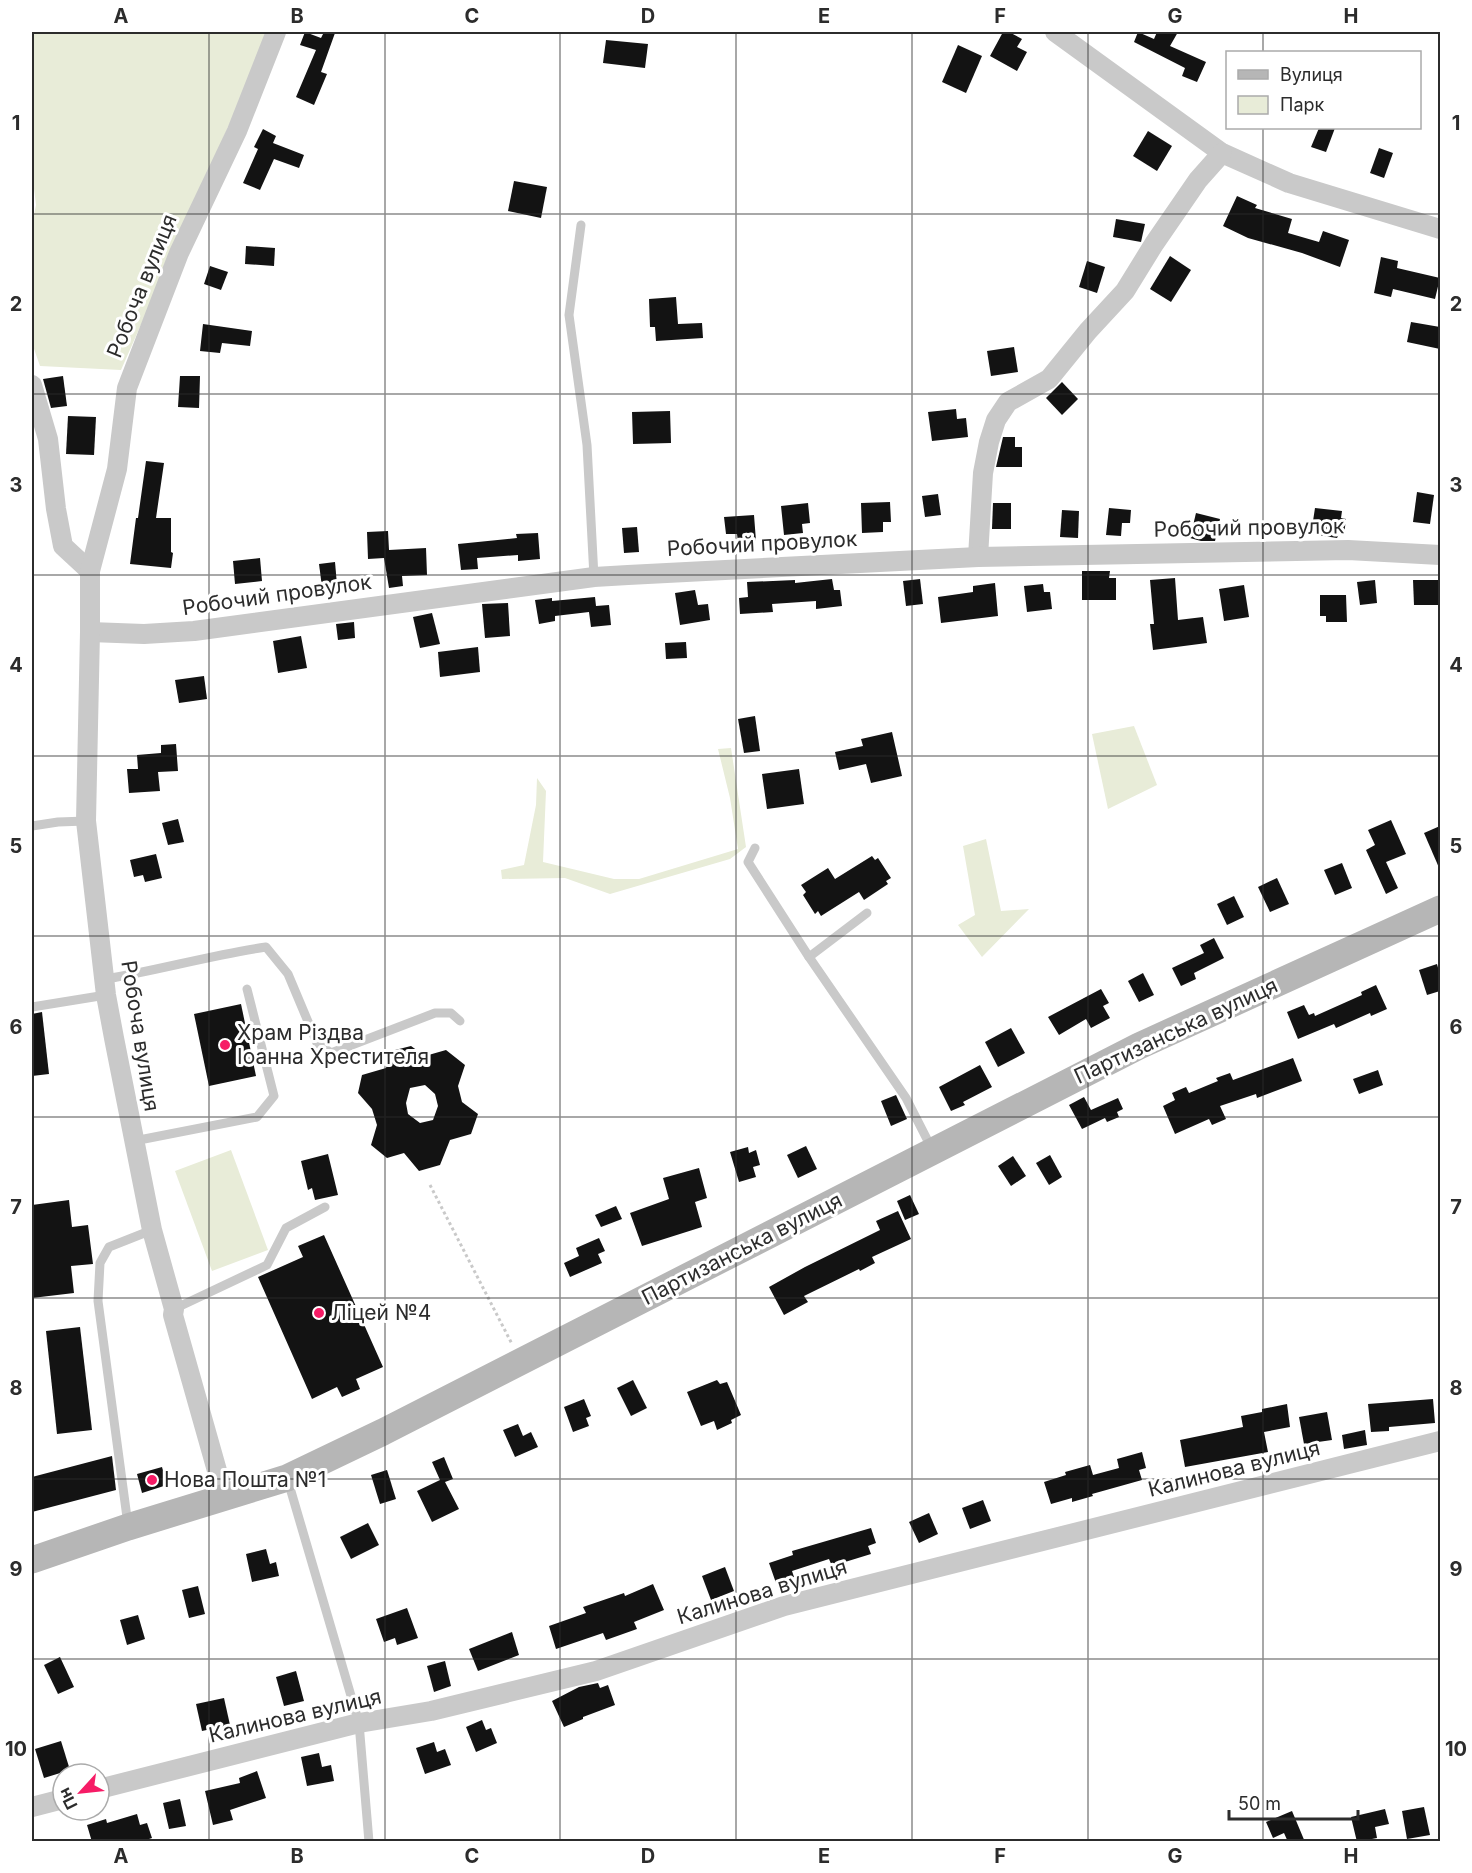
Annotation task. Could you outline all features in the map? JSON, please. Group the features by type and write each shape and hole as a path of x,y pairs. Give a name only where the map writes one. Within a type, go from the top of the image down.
{"main road":[{"name":"Партизанська вулиця","path":"32,1560 128,1527 225,1499 287,1478 383,1432 1139,1046 1440,909"}],"street":[{"name":"Робоча вулиця","path":"225,1499 173,1315 174,1309 152,1230 106,987 86,821 90,571 117,468 127,388 178,253 237,132 276,32"},
{"path":"1055,32 1222,153 1289,183 1440,229"},
{"path":"978,557 983,473 996,420 1008,402 1049,379 1088,331 1125,291 1198,180 1222,153"},
{"path":"32,385 48,439 63,546 90,571"},
{"name":"Робочий провулок","path":"90,632 144,634 194,631 594,577 978,557 1348,550 1440,555"},
{"name":"Калинова вулиця","path":"111,1786 359,1723 431,1711 596,1671 784,1606 1440,1442"},
{"path":"32,1807 51,1801"}],"lane":[{"path":"581,225 569,315 587,445 594,577"},
{"path":"32,826 86,821"},
{"path":"755,849 748,862 809,957 906,1098 933,1151"},
{"path":"809,957 867,913"},
{"path":"32,1007 164,969 228,953 266,947 288,974 317,1043 331,1053 435,1013 451,1013 460,1021"},
{"path":"134,1141 257,1117 274,1096 247,989"},
{"path":"174,1309 267,1265 286,1227 325,1207"},
{"path":"128,1527 98,1301 100,1263 109,1247 152,1230"},
{"path":"287,1478 359,1723 369,1842"}],"path":[{"path":"430,1185 521,1361"}],"green space":[{"path":"32,32 268,32 121,370 40,366 32,343 32,224 36,205 32,172"},
{"path":"1134,726 1157,785 1108,809 1092,734"},
{"path":"731,748 746,847 730,859 610,894 565,878 502,879 501,870 524,865 536,805 537,778 546,791 543,862 614,879 639,879 738,849 730,798 718,749"},
{"path":"986,839 1001,911 1029,909 982,957 958,925 975,915 963,846"},
{"path":"231,1150 268,1250 212,1271 175,1171"}],"building":[{"path":"305,32 321,38 324,32 335,33 321,72 327,74 314,105 296,97 316,50 300,45"},
{"path":"1003,32 1009,32 1022,39 1017,47 1027,52 1017,71 990,56"},
{"path":"1138,32 1154,39 1157,32 1178,32 1170,46 1206,62 1197,82 1182,76 1185,68 1134,42"},
{"path":"606,40 648,44 645,68 603,63"},
{"path":"958,45 982,56 966,93 942,82"},
{"path":"263,129 276,136 273,143 304,155 299,168 274,159 260,190 243,183 258,149 254,147"},
{"path":"1319,129 1335,129 1326,152 1311,147"},
{"path":"1148,131 1172,146 1157,171 1133,156"},
{"path":"1379,148 1393,153 1384,178 1370,173"},
{"path":"514,181 547,187 541,218 508,211"},
{"path":"1237,196 1257,205 1255,208 1292,219 1288,233 1319,242 1323,231 1349,240 1340,267 1302,253 1248,238 1223,226"},
{"path":"1116,219 1145,224 1141,242 1113,237"},
{"path":"246,246 275,248 274,266 245,264"},
{"path":"1170,256 1191,270 1171,302 1150,289"},
{"path":"1381,257 1398,261 1397,268 1440,278 1435,299 1393,289 1391,297 1374,293"},
{"path":"1087,261 1105,267 1097,293 1079,287"},
{"path":"210,266 228,272 221,290 204,284"},
{"path":"676,297 678,324 702,323 703,338 656,341 655,327 650,327 649,299"},
{"path":"1411,322 1440,327 1440,349 1407,342"},
{"path":"203,324 252,331 250,346 222,343 220,353 200,351"},
{"path":"1014,347 1018,372 991,376 987,351"},
{"path":"63,376 67,406 51,408 43,379"},
{"path":"180,376 200,376 199,408 178,407"},
{"path":"1062,382 1078,399 1062,415 1046,398"},
{"path":"956,409 957,419 966,418 968,437 932,441 928,412"},
{"path":"670,411 671,443 633,444 632,412"},
{"path":"68,416 96,417 94,455 66,454"},
{"path":"1003,437 1015,437 1015,447 1022,447 1022,467 996,467"},
{"path":"146,461 164,463 156,518 171,518 171,552 173,553 171,568 130,564"},
{"path":"1417,492 1434,495 1430,524 1413,522"},
{"path":"938,494 941,515 925,517 922,496"},
{"path":"890,502 891,522 883,522 883,532 862,533 861,503"},
{"path":"808,503 810,523 802,524 803,533 784,535 781,506"},
{"path":"993,503 1011,503 1011,529 992,529"},
{"path":"1109,508 1131,510 1130,523 1122,523 1121,536 1106,535"},
{"path":"1315,508 1342,511 1341,518 1346,519 1344,535 1339,534 1337,538 1311,534"},
{"path":"1062,510 1079,511 1078,538 1060,537"},
{"path":"1196,513 1220,519 1215,541 1190,538"},
{"path":"754,515 756,541 738,542 737,534 726,534 724,517"},
{"path":"637,527 639,552 624,553 622,528"},
{"path":"388,531 389,550 426,548 427,575 402,576 403,586 389,588 384,558 368,559 367,532"},
{"path":"538,533 540,559 518,561 518,555 477,558 478,569 461,570 458,544 517,538 516,534"},
{"path":"260,558 262,581 235,584 233,561"},
{"path":"335,562 337,585 322,587 319,564"},
{"path":"1082,571 1110,571 1109,578 1116,578 1116,600 1082,600"},
{"path":"1175,578 1178,620 1203,617 1207,643 1153,650 1150,624 1154,624 1150,580"},
{"path":"832,579 834,590 840,590 842,606 816,609 816,601 772,604 773,612 740,614 739,598 748,597 747,582 795,580 795,583"},
{"path":"920,579 923,604 906,606 903,581"},
{"path":"1375,580 1377,603 1360,605 1357,582"},
{"path":"1413,580 1438,580 1439,605 1414,605"},
{"path":"995,583 998,616 941,623 938,597 973,592 973,586"},
{"path":"1043,584 1044,592 1050,592 1052,609 1027,612 1024,586"},
{"path":"1244,585 1249,617 1224,621 1219,589"},
{"path":"695,590 698,605 708,604 710,620 680,625 675,593"},
{"path":"1320,595 1346,595 1347,622 1326,622 1326,616 1320,616"},
{"path":"595,597 596,606 609,605 611,625 591,627 589,612 555,616 555,621 539,624 535,600 552,598 552,601"},
{"path":"508,603 510,636 485,638 482,604"},
{"path":"432,613 440,644 420,648 413,617"},
{"path":"354,622 355,638 338,640 336,624"},
{"path":"301,636 307,668 278,673 273,641"},
{"path":"686,642 687,658 666,659 665,643"},
{"path":"478,647 480,672 440,677 438,652"},
{"path":"204,676 207,699 179,703 175,680"},
{"path":"755,716 760,751 744,753 738,719"},
{"path":"892,732 902,776 871,783 866,764 839,770 835,752 863,746 861,739"},
{"path":"176,744 178,771 158,772 160,791 129,793 127,769 138,769 137,755 161,753 161,745"},
{"path":"799,769 804,804 767,809 762,774"},
{"path":"178,819 184,842 168,845 162,823"},
{"path":"1391,820 1406,854 1386,862 1398,888 1386,894 1366,850 1375,845 1368,830"},
{"path":"1440,826 1440,870 1424,833"},
{"path":"156,854 162,878 145,882 143,875 134,877 130,860"},
{"path":"872,856 875,860 878,858 891,878 886,881 888,884 864,900 859,892 821,916 818,911 815,914 803,895 806,892 801,885 828,868 835,879"},
{"path":"1342,863 1352,888 1335,895 1324,870"},
{"path":"1277,878 1289,904 1270,912 1258,887"},
{"path":"1234,896 1244,917 1227,925 1217,904"},
{"path":"1214,938 1224,958 1194,973 1196,979 1181,986 1172,968 1204,953 1200,945"},
{"path":"1437,964 1440,991 1427,995 1419,970"},
{"path":"1143,973 1154,995 1139,1002 1128,981"},
{"path":"1376,985 1387,1009 1371,1016 1370,1013 1336,1028 1334,1024 1298,1039 1287,1012 1304,1005 1309,1015 1314,1013 1315,1016 1362,995 1361,992"},
{"path":"1101,989 1109,1003 1103,1006 1110,1018 1091,1028 1086,1019 1059,1035 1048,1017"},
{"name":"Храм Різдва Іоанна Хрестителя","path":"241,1004 256,1076 209,1086 194,1014"},
{"path":"42,1012 49,1074 32,1076 32,1014"},
{"path":"1011,1028 1025,1053 998,1067 985,1042"},
{"path":"411,1046 425,1056 446,1050 465,1065 458,1086 462,1102 478,1114 471,1134 450,1140 440,1165 419,1171 404,1153 387,1158 371,1145 377,1125 372,1109 358,1093 362,1075 386,1068 391,1051","holes":["425,1085 435,1094 438,1106 433,1120 420,1123 408,1114 406,1103 410,1088"]},
{"path":"1293,1058 1302,1081 1257,1098 1256,1094 1220,1106 1226,1119 1212,1125 1209,1119 1175,1134 1163,1106 1175,1100 1172,1093 1186,1087 1189,1093 1218,1081 1216,1078 1230,1073 1233,1080"},
{"path":"980,1065 992,1087 963,1102 965,1105 951,1111 939,1087"},
{"path":"1378,1070 1383,1085 1359,1094 1353,1079"},
{"path":"896,1095 907,1119 891,1126 881,1101"},
{"path":"1084,1097 1091,1110 1118,1098 1123,1109 1117,1112 1119,1117 1107,1122 1105,1118 1082,1129 1069,1105"},
{"path":"806,1146 817,1169 798,1178 787,1155"},
{"path":"748,1147 749,1153 756,1150 760,1165 753,1167 756,1177 739,1182 730,1152"},
{"path":"328,1154 338,1195 315,1200 312,1188 308,1190 301,1161"},
{"path":"1050,1155 1062,1177 1049,1185 1036,1163"},
{"path":"1013,1156 1026,1176 1011,1186 998,1166"},
{"path":"699,1168 707,1198 695,1202 702,1227 642,1246 630,1213 669,1199 663,1178"},
{"path":"910,1195 919,1214 905,1220 897,1201"},
{"path":"69,1200 72,1227 88,1225 93,1264 71,1266 74,1293 32,1298 32,1205"},
{"path":"616,1206 622,1219 601,1227 595,1215"},
{"path":"898,1211 911,1239 872,1257 875,1263 860,1271 859,1269 804,1296 808,1302 784,1315 769,1287 880,1230 876,1221"},
{"path":"324,1235 383,1367 356,1379 360,1389 342,1397 337,1387 312,1399 258,1277 303,1257 298,1246"},
{"path":"599,1238 605,1251 598,1254 602,1263 570,1277 564,1263 579,1256 576,1248"},
{"path":"80,1327 92,1430 57,1434 46,1331"},
{"path":"633,1380 647,1408 631,1416 617,1388"},
{"path":"717,1380 720,1384 727,1382 741,1415 731,1420 732,1423 717,1430 714,1421 701,1426 687,1392"},
{"path":"584,1399 591,1416 586,1418 589,1426 573,1432 564,1407"},
{"path":"1433,1399 1435,1423 1389,1427 1389,1431 1371,1432 1368,1404"},
{"path":"1287,1404 1290,1427 1264,1432 1268,1452 1185,1467 1180,1440 1243,1427 1241,1416"},
{"path":"1327,1412 1332,1440 1304,1444 1299,1417"},
{"path":"518,1424 523,1436 531,1432 538,1447 515,1457 503,1430"},
{"path":"1365,1430 1367,1445 1344,1449 1342,1435"},
{"path":"1142,1452 1146,1468 1139,1470 1142,1480 1072,1502 1072,1498 1051,1504 1044,1482 1066,1475 1065,1472 1090,1465 1093,1475 1119,1468 1117,1459"},
{"path":"112,1456 116,1490 32,1512 32,1477"},
{"path":"444,1457 453,1479 445,1482 459,1509 432,1522 417,1491 440,1480 432,1462"},
{"name":"Нова Пошта №1","path":"162,1467 167,1485 142,1493 137,1474"},
{"path":"387,1470 396,1499 380,1504 371,1475"},
{"path":"983,1500 991,1521 970,1529 962,1508"},
{"path":"929,1513 938,1534 919,1543 909,1522"},
{"path":"368,1523 379,1545 351,1559 340,1537"},
{"path":"871,1528 876,1543 868,1546 871,1554 832,1566 829,1559 792,1571 794,1577 776,1583 769,1563 793,1555 792,1551"},
{"path":"266,1549 270,1564 276,1562 279,1576 252,1582 246,1554"},
{"path":"725,1567 734,1591 711,1600 702,1576"},
{"path":"653,1584 664,1610 634,1622 637,1629 606,1640 603,1633 556,1649 549,1626 586,1613 583,1607 624,1593 625,1596"},
{"path":"198,1586 205,1614 189,1618 182,1590"},
{"path":"407,1608 418,1638 397,1645 395,1638 384,1642 376,1619"},
{"path":"138,1615 145,1639 127,1645 120,1620"},
{"path":"512,1632 519,1655 478,1671 469,1649"},
{"path":"60,1657 74,1687 58,1694 44,1665"},
{"path":"445,1661 451,1686 434,1692 427,1666"},
{"path":"296,1671 304,1701 284,1706 276,1677"},
{"path":"598,1683 600,1688 608,1685 615,1705 564,1727 552,1701 579,1687"},
{"path":"224,1698 230,1725 202,1731 196,1704"},
{"path":"482,1720 486,1730 491,1728 497,1743 476,1752 466,1727"},
{"path":"61,1741 68,1762 51,1762 51,1776 44,1778 35,1749"},
{"path":"434,1742 437,1752 445,1749 451,1765 425,1774 416,1748"},
{"path":"319,1753 322,1767 331,1765 334,1781 307,1786 301,1757"},
{"path":"257,1771 266,1798 230,1810 233,1820 213,1825 205,1791 240,1783 239,1778"},
{"path":"180,1799 186,1826 169,1829 163,1803"},
{"path":"1424,1807 1430,1835 1407,1839 1402,1811"},
{"path":"1385,1809 1389,1824 1375,1827 1377,1838 1357,1842 1351,1817"},
{"path":"1292,1811 1305,1842 1288,1842 1284,1833 1273,1838 1266,1822"},
{"path":"137,1814 140,1825 147,1823 152,1838 140,1842 92,1842 87,1825 111,1822"}],"place":[{"name":"Храм Різдва Іоанна Хрестителя","path":"225,1045"},
{"name":"Ліцей №4","path":"319,1313"},
{"name":"Нова Пошта №1","path":"152,1480"}]}
